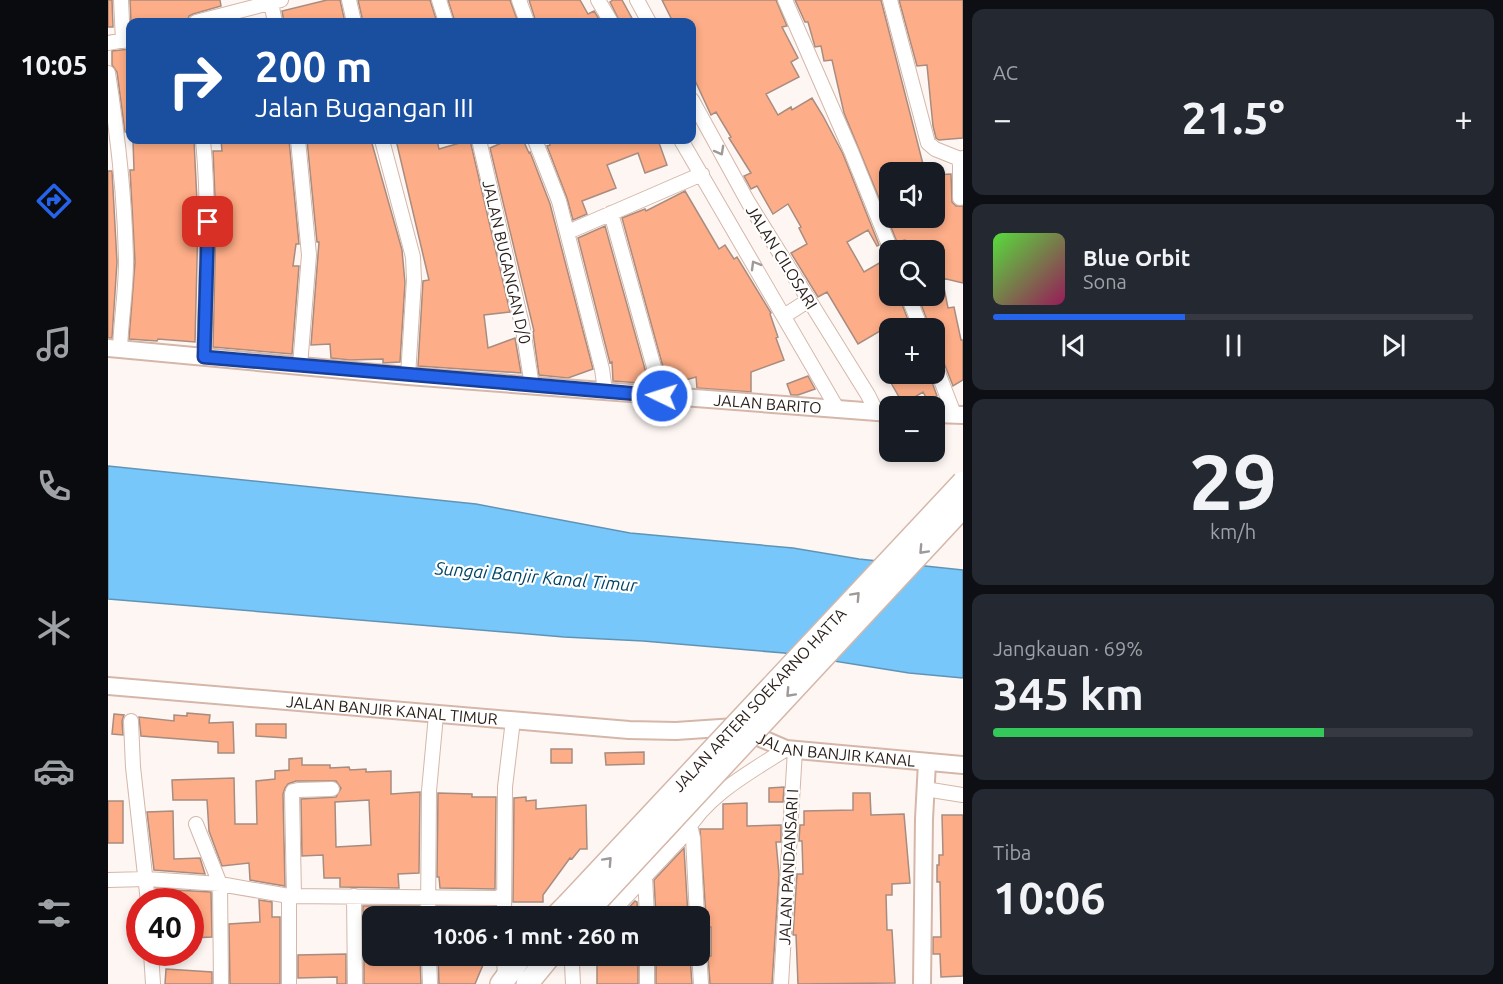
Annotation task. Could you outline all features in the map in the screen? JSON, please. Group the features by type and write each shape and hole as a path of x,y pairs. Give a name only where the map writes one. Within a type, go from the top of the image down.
{"main road":[{"name":"JALAN ARTERI SOEKARNO HATTA","path":"579,906 963,482"},
{"name":"JALAN ARTERI SOEKARNO HATTA","path":"580,906 963,507"},
{"path":"503,982 515,966"},
{"path":"527,984 542,966"}],"street":[{"path":"121,0 126,33"},
{"path":"349,0 353,18"},
{"path":"439,0 445,18"},
{"path":"519,0 526,18"},
{"path":"598,0 609,18"},
{"path":"637,0 647,18"},
{"path":"784,0 851,151 887,240"},
{"path":"890,0 928,143 935,149 961,159 960,198"},
{"path":"205,18 231,6 276,1 275,18"},
{"path":"108,43 126,40"},
{"path":"108,73 122,178 126,265 114,349"},
{"name":"JALAN CILOSARI","path":"696,107 736,182 868,395 879,408"},
{"path":"203,144 208,222 204,357"},
{"path":"298,144 309,255 300,366"},
{"path":"383,144 413,257 408,376"},
{"name":"JALAN BUGANGAN D/0","path":"480,144 523,328 532,386"},
{"path":"537,144 559,201 568,232 602,369 605,392"},
{"name":"JALAN CILOSARI","path":"683,144 838,410"},
{"path":"568,232 702,174"},
{"path":"714,194 736,182"},
{"path":"611,213 662,396"},
{"path":"784,316 809,300"},
{"name":"JALAN BARITO","path":"114,349 408,376 879,413"},
{"path":"945,384 959,414"},
{"name":"JALAN BANJIR KANAL TIMUR","path":"108,686 436,715 629,730 676,731"},
{"path":"428,906 430,778 436,715"},
{"path":"504,906 505,787 513,720"},
{"path":"131,721 133,767 147,888"},
{"name":"JALAN BANJIR KANAL","path":"676,731 735,727 790,750 963,765"},
{"path":"618,906 721,792 790,750"},
{"name":"JALAN PANDANSARI I","path":"781,984 790,750"},
{"path":"922,984 927,762"},
{"path":"289,984 292,794 298,789 332,789"},
{"path":"925,792 963,795"},
{"path":"196,824 220,884 221,984"},
{"path":"690,825 693,838 696,906"},
{"path":"645,878 646,906"},
{"path":"108,880 147,879 220,884 291,896 428,899 498,898 503,894"},
{"path":"354,896 355,984"},
{"path":"152,966 153,984"},
{"path":"429,966 430,984"},
{"path":"503,982 504,966"},
{"path":"573,966 573,984"},
{"path":"647,966 647,984"},
{"path":"700,966 701,984"}],"water":[{"name":"Sungai Banjir Kanal Timur","path":"108,466 476,504 630,533 793,548 859,559 963,570 963,678 909,673 784,653 108,599"}],"building":[{"path":"108,0 112,0 113,27 108,27"},
{"path":"130,0 220,0 221,6 193,14 188,18 131,18"},
{"path":"327,0 340,0 344,18 283,18 282,11"},
{"path":"358,0 430,0 436,18 362,18"},
{"path":"448,0 510,0 517,18 454,18"},
{"path":"529,0 580,0 588,14 594,11 598,18 535,18"},
{"path":"622,0 632,18 618,18 610,2"},
{"path":"662,0 776,0 787,26 782,27 798,58 791,62 799,77 766,94 778,115 812,98 843,154 879,245 877,246 868,230 847,242 864,272 879,263 879,306 903,306 907,318 879,318 879,332 858,344 827,292 818,297 791,253 807,244 799,228 801,227 788,204 773,214 757,186 751,189 744,176 751,173 716,112 711,115 696,83 696,18 671,18"},
{"path":"795,0 881,0 922,162 879,162 879,198 844,113 832,60 824,61 821,46 815,47 808,22 805,22"},
{"path":"899,0 963,0 963,138 939,140 936,138 927,65 917,66"},
{"path":"126,49 125,132 117,72 112,65 112,51"},
{"path":"133,144 194,144 198,221 195,342 129,339 135,262 130,170 134,170"},
{"path":"221,144 289,144 299,244 296,244 293,266 299,266 292,354 213,347 216,221 213,151 222,151"},
{"path":"307,144 372,144 402,250 405,283 400,362 383,363 383,359 331,358 330,344 311,345 319,242 317,242"},
{"path":"397,144 438,144 439,149 456,144 471,144 510,312 484,315 488,348 515,338 521,373 418,366 423,281 429,280"},
{"path":"499,144 525,144 530,152 550,204 593,369 568,378 539,375 534,331 490,148"},
{"path":"659,144 667,165 645,173 638,153 607,165 616,188 582,201 587,214 573,220 547,146"},
{"path":"108,171 112,171 117,262 112,338 108,338"},
{"path":"945,174 951,174 952,202 956,206 963,206 963,283 945,279 945,240 896,240 891,228 945,228"},
{"path":"685,191 719,249 725,245 734,259 737,257 771,313 778,337 776,338 784,360 751,372 751,392 697,388 696,377 668,385 622,218 645,209 646,211"},
{"path":"605,226 648,380 639,383 613,381 612,362 610,363 578,238"},
{"path":"945,293 948,308 954,307 961,340 963,340 963,380 953,386 945,366 945,318 926,318 922,306 945,306"},
{"path":"808,376 815,389 791,395 787,384"},
{"path":"892,384 933,384 937,396 925,396 923,392 916,396 898,396"},
{"path":"187,713 210,715 209,723 233,722 234,753 218,753 218,742 141,736 139,717 174,721 174,715 187,716"},
{"path":"114,714 124,715 123,735 112,734"},
{"path":"256,724 286,724 286,738 256,736"},
{"path":"551,749 572,749 572,763 551,763"},
{"path":"644,752 644,764 606,765 605,753"},
{"path":"302,758 302,765 330,765 330,768 349,767 350,770 366,769 366,772 391,771 391,794 420,792 419,873 398,874 399,888 340,887 340,878 324,878 323,855 302,856 301,799 336,797 341,788 336,781 296,781 285,788 283,794 285,886 250,880 249,863 222,866 209,831 207,800 173,800 172,780 234,778 235,824 257,824 256,781 275,779 275,771 289,770 289,759","holes":["369,800 371,845 336,847 335,802"]},
{"path":"784,787 783,802 769,802 769,788"},
{"path":"438,793 496,797 495,889 440,888 439,877 437,877"},
{"path":"853,793 870,793 871,815 904,814 910,883 892,884 892,895 886,895 887,930 892,930 895,983 798,984 796,935 793,935 797,874 803,874 802,841 799,841 800,825 804,825 804,811 853,810"},
{"path":"526,797 526,801 536,800 536,809 586,805 587,849 580,849 572,859 570,858 543,895 543,902 513,902 514,798"},
{"path":"108,801 123,801 123,843 108,843"},
{"path":"747,803 747,826 781,825 781,842 776,842 779,874 772,984 710,984 710,906 705,906 700,829 723,829 723,804"},
{"path":"173,811 174,859 200,858 205,874 154,870 147,812"},
{"path":"942,815 963,815 963,976 941,977 940,954 933,954 933,937 941,937 940,882 937,882 937,865 939,865 939,855 943,855"},
{"path":"684,848 687,906 655,906 654,880"},
{"path":"204,892 211,892 212,937 204,937"},
{"path":"259,900 272,902 272,917 280,917 280,984 230,984 229,924 260,922"},
{"path":"346,954 346,984 337,984 337,977 298,978 298,955"},
{"path":"364,966 420,966 421,984 364,984"},
{"path":"438,966 482,966 475,984 439,984"},
{"path":"597,966 638,966 638,984 597,984"},
{"path":"656,966 691,966 692,984 656,984"},
{"path":"166,969 212,972 212,984 165,984"}],"route":[{"path":"208,222 204,357 662,396"}]}
